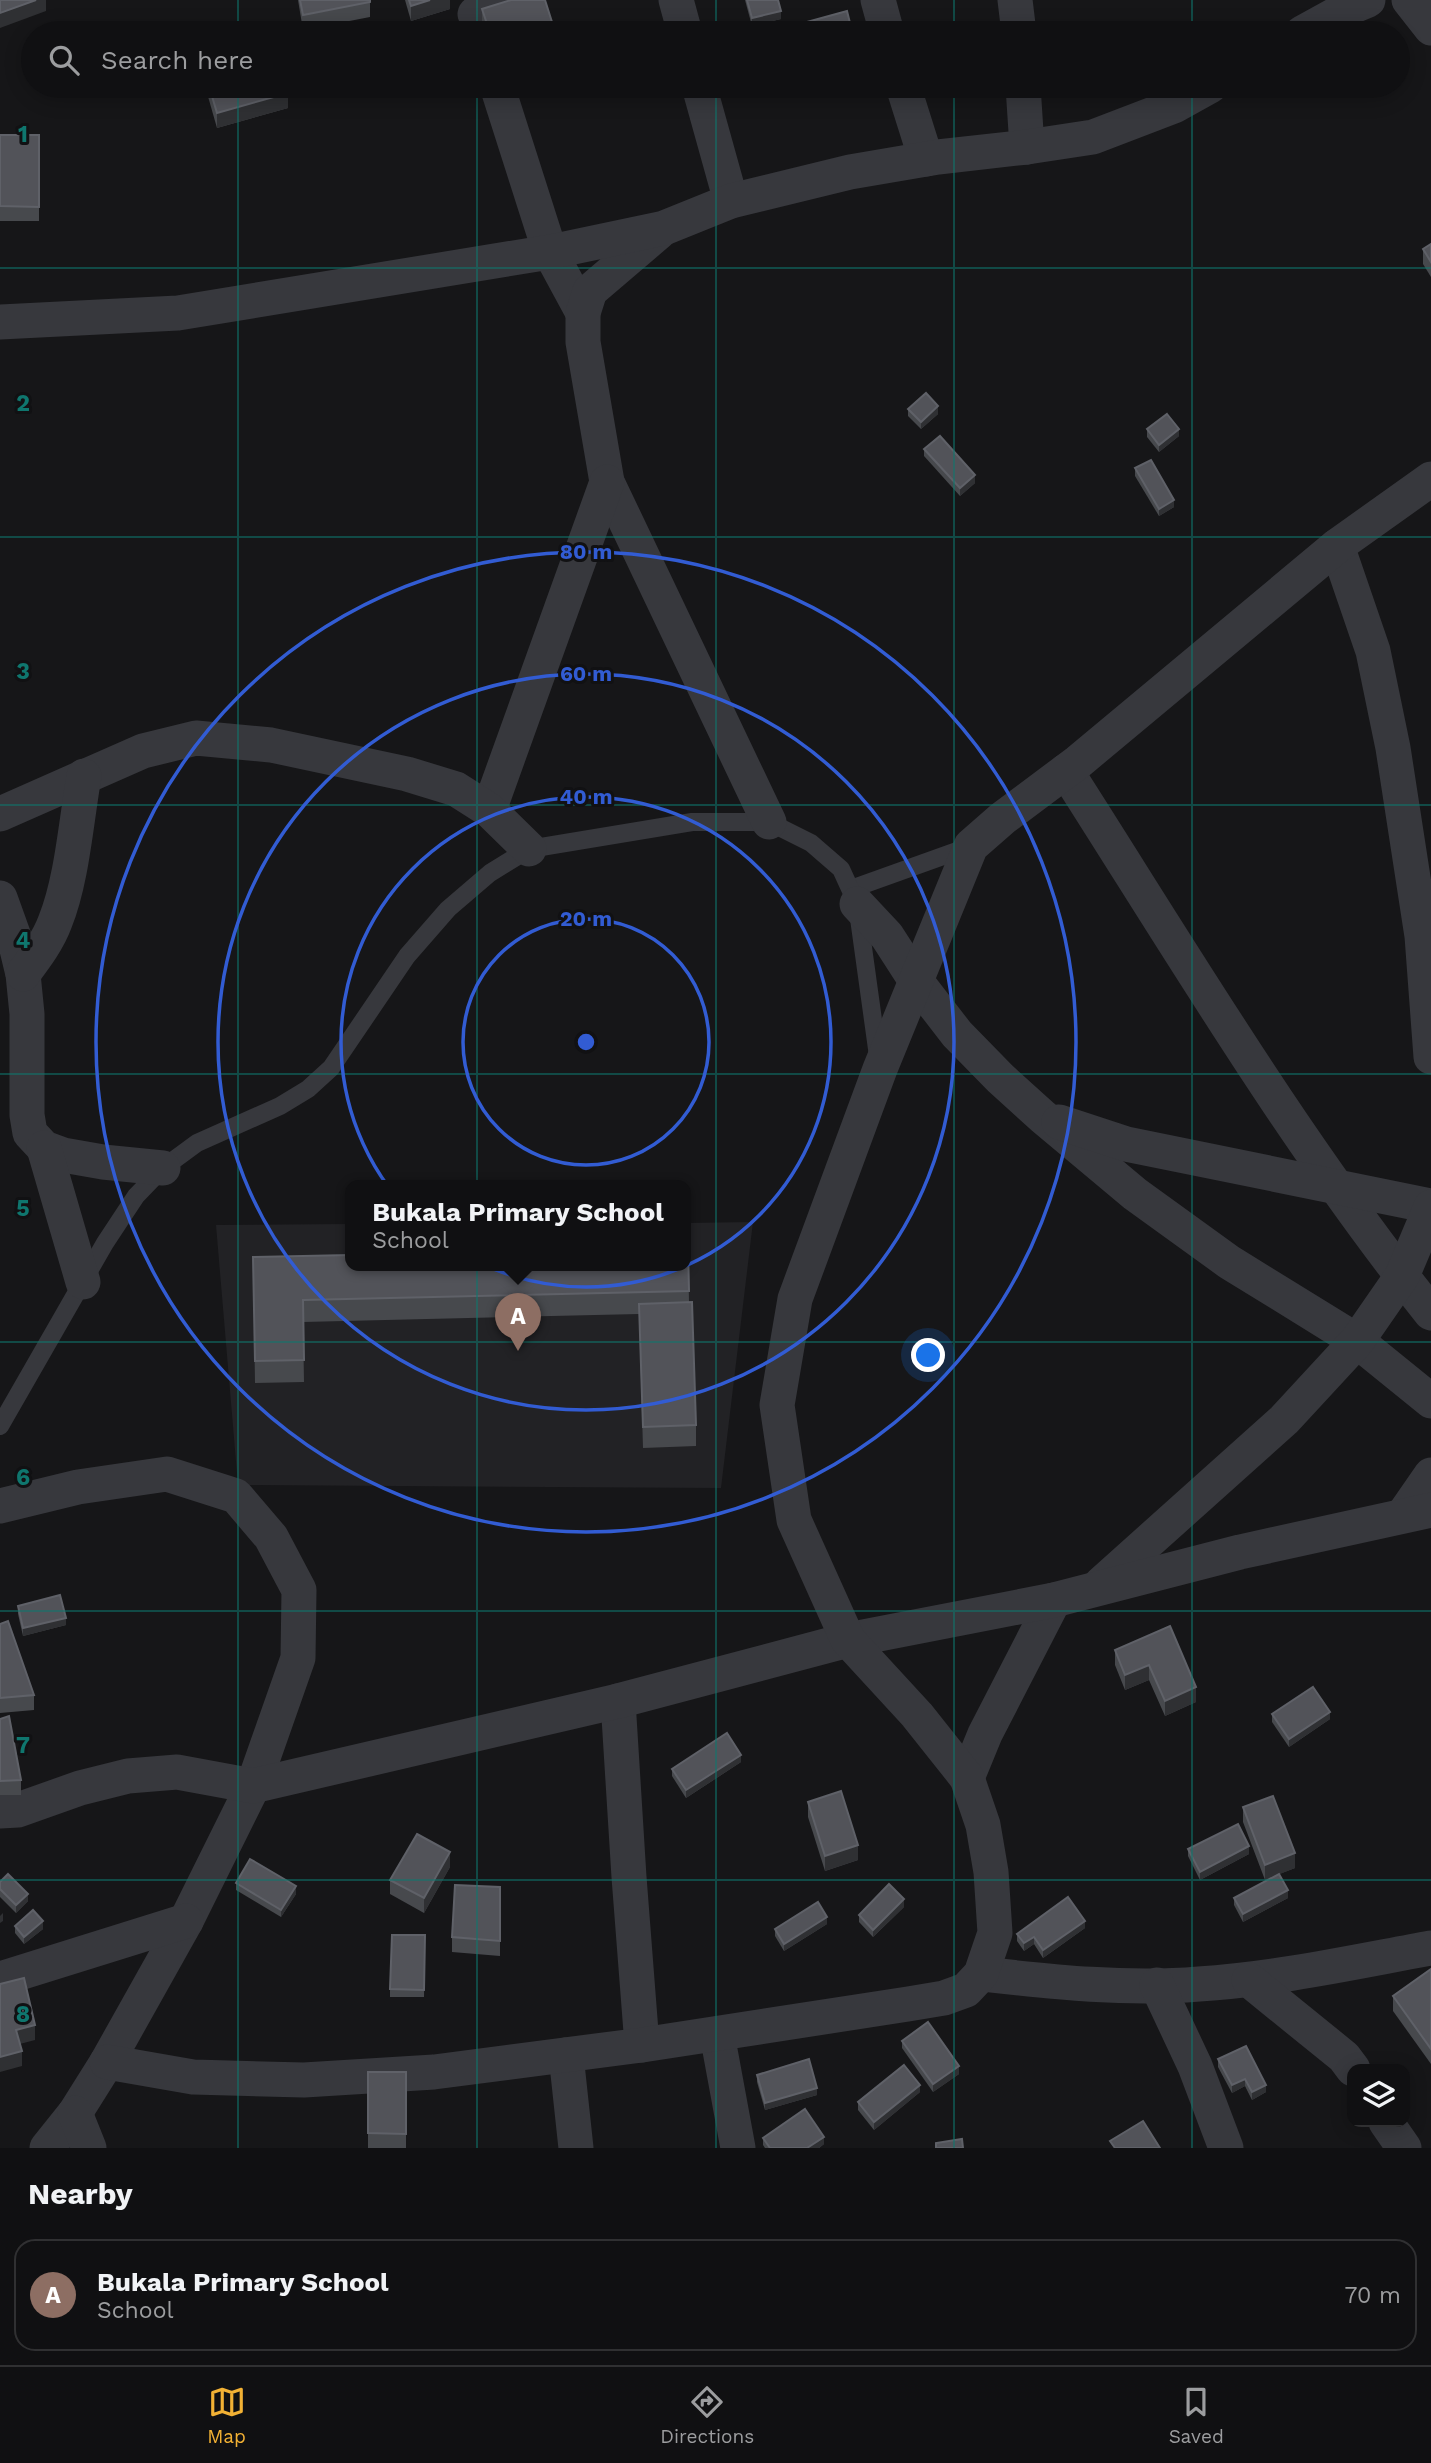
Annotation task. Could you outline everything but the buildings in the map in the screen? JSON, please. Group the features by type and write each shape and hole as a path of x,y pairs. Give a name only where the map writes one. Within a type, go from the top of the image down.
{"street":[{"path":"476,16 528,0"},
{"path":"676,0 682,21"},
{"path":"878,0 884,21"},
{"path":"1015,0 1018,21"},
{"path":"1324,21 1368,0"},
{"path":"1409,0 1431,28"},
{"path":"501,98 550,253 583,313"},
{"path":"702,98 731,201"},
{"path":"907,98 926,159"},
{"path":"1024,98 1027,147"},
{"path":"0,322 178,313 550,253 664,228 731,201 850,172 1093,137 1188,98"},
{"path":"664,228 590,291 583,313 583,342 607,482 769,822"},
{"path":"107,2062 193,2077 304,2080 434,2071 642,2045 944,1998 966,1990 981,1974 995,1933 991,1872 983,1825 967,1778 917,1715 848,1640 794,1520 777,1405 795,1299 880,1069 971,846 1003,818 1066,771 1337,546 1431,479"},
{"path":"489,810 607,482"},
{"path":"1337,546 1373,651 1393,748 1422,936 1431,1057"},
{"path":"0,814 143,751 196,738 271,745 407,774 456,789 489,810 529,849"},
{"path":"1066,771 1222,1020 1337,1188 1431,1312"},
{"path":"23,974 39,954 55,923 64,894 84,776"},
{"path":"854,897 887,936 916,981 957,1034 1000,1078 1044,1117 1135,1194 1229,1262 1357,1341 1431,1401"},
{"path":"0,898 14,937 23,974 27,1014 27,1115 30,1133 44,1148 63,1155 163,1168"},
{"path":"1044,1117 1126,1143 1431,1207 1402,1276 1357,1341 1284,1420 1096,1589"},
{"path":"44,1148 83,1282"},
{"path":"0,1506 78,1487 167,1474 236,1496 271,1537 299,1590 298,1658 253,1786 186,1921 107,2062 75,2113 47,2148"},
{"path":"0,1811 18,1810 80,1788 128,1776 177,1772 253,1786 618,1701 848,1640 1054,1600 1240,1552 1417,1512 1431,1475"},
{"path":"967,1778 985,1734 1054,1600"},
{"path":"618,1701 642,2045"},
{"path":"0,1979 186,1921"},
{"path":"981,1974 1086,1986 1249,1980 1431,1948"},
{"path":"1249,1980 1349,2064"},
{"path":"1157,1985 1195,2066 1226,2148"},
{"path":"717,2034 738,2148"},
{"path":"566,2055 576,2148"},
{"path":"75,2113 89,2148"},
{"path":"1390,2127 1404,2148"}],"lane":[{"path":"0,1426 136,1196 163,1168 197,1143 280,1106 308,1089 331,1068 407,956 448,909 490,873 529,849 692,822 769,822 811,843 841,869 854,897 880,1069"},
{"path":"854,897 971,846"}],"shaded area":[{"path":"753,1222 721,1488 238,1485 216,1225 345,1224 345,1271 691,1271 691,1223"}],"place":[{"name":"Bukala Primary School","path":"518,1351"}]}
